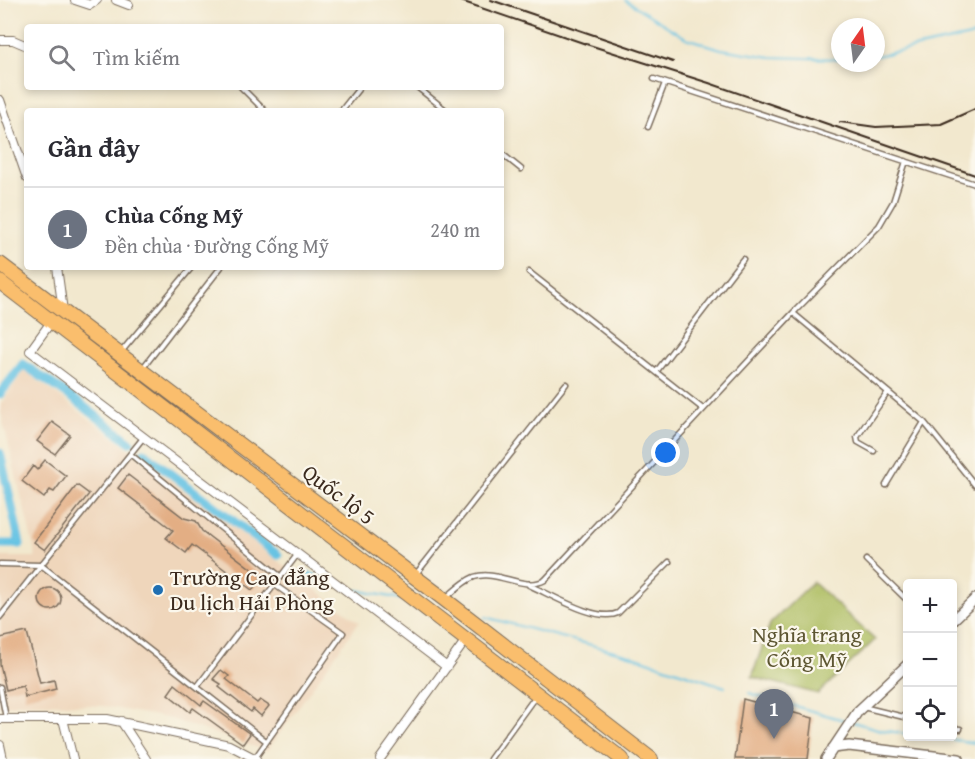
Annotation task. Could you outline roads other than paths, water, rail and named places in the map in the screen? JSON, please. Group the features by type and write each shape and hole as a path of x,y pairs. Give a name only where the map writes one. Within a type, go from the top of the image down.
{"highway":[{"name":"Quốc lộ 5","path":"0,264 444,599 651,759"},
{"name":"Quốc lộ 5","path":"0,282 622,759"}],"street":[{"path":"75,0 90,5 97,0"},
{"path":"116,0 129,5"},
{"path":"0,40 13,40 24,45"},
{"path":"0,100 24,169"},
{"path":"57,270 63,312"},
{"path":"51,322 30,351 447,667"},
{"path":"957,616 975,599"},
{"path":"380,759 466,640"},
{"path":"826,759 860,709 903,669"},
{"path":"3,719 107,718 229,746 255,759"},
{"path":"63,719 73,759"},
{"path":"121,721 146,759"},
{"path":"0,745 3,759"},
{"path":"833,748 849,746 959,759"}],"lane":[{"path":"654,79 975,184"},
{"path":"648,127 665,82"},
{"path":"244,90 262,108"},
{"path":"343,108 358,90"},
{"path":"421,90 443,108"},
{"path":"504,155 521,169"},
{"path":"526,583 540,583 545,580 793,313 879,226 893,202 906,161"},
{"path":"656,372 743,259"},
{"path":"120,354 190,270"},
{"path":"142,370 219,270"},
{"path":"529,272 703,409"},
{"path":"793,313 924,422 975,485"},
{"path":"414,577 566,384"},
{"path":"874,451 858,442 857,438 888,392"},
{"path":"886,485 924,422"},
{"path":"0,617 143,437"},
{"path":"130,454 281,577"},
{"path":"197,687 298,554"},
{"path":"866,560 903,596"},
{"path":"444,599 469,579 493,575 526,583 597,615 612,615 618,613 669,562"},
{"path":"0,564 41,565 266,741"},
{"path":"255,759 343,633 275,585"},
{"path":"0,687 3,719"},
{"path":"490,759 537,694"},
{"path":"860,709 903,717"}],"waterway":[{"path":"625,0 686,38 721,49 771,57 831,59"},
{"path":"885,54 975,35"},
{"path":"0,394 23,364 130,442"},
{"path":"0,453 20,544 0,544"},
{"path":"144,453 278,555"},
{"path":"306,575 319,580"},
{"path":"356,590 401,599"},
{"path":"485,617 633,656 725,687"},
{"path":"749,693 847,721"},
{"path":"853,722 903,733"},
{"path":"957,740 975,743"}],"railway":[{"path":"458,0 709,83 975,175"},
{"path":"491,0 673,62"},
{"path":"840,122 876,127 941,124 975,109"}],"place":[{"name":"Trường Cao đẳng Du lịch Hải Phòng","path":"158,590"},
{"name":"Chùa Cống Mỹ","path":"774,739"}],"park label":[{"name":"Nghĩa trang Cống Mỹ","path":"807,646"}]}
